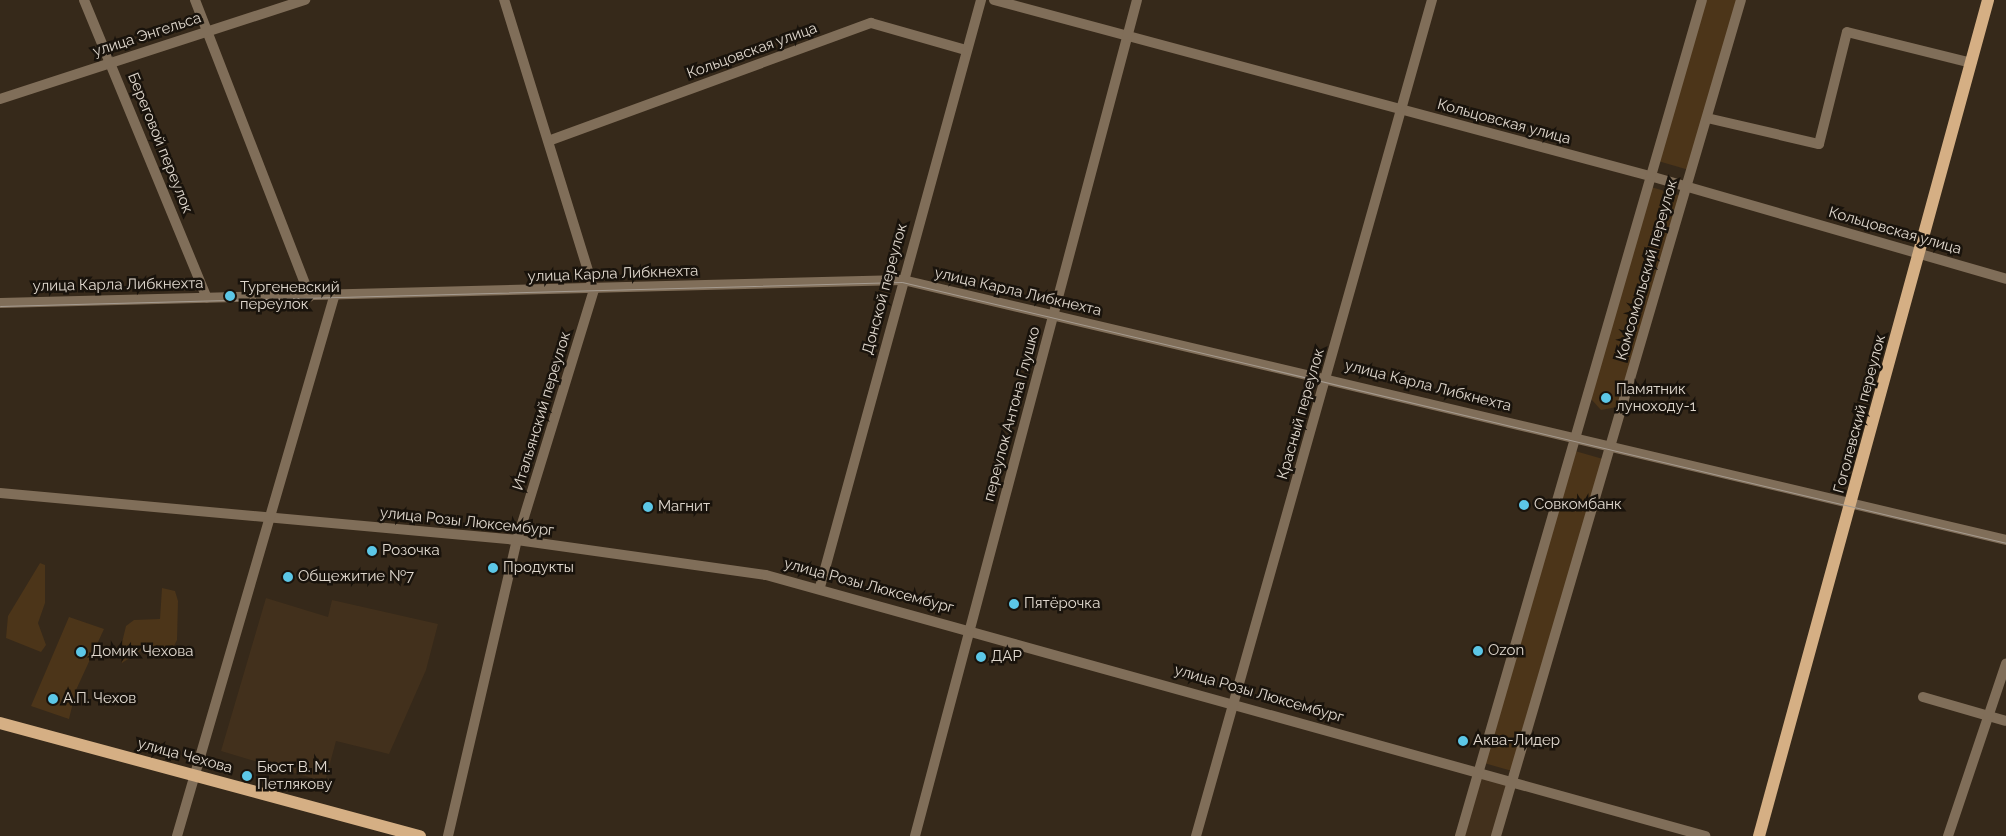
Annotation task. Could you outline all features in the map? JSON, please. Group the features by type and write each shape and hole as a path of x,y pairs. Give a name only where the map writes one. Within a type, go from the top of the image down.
{"main road":[{"name":"Гоголевский переулок","path":"1759,836 1853,504 1988,0"},
{"name":"улица Чехова","path":"0,723 420,836"}],"street":[{"name":"Береговой переулок","path":"84,0 208,298"},
{"path":"195,0 310,296"},
{"name":"улица Энгельса","path":"0,99 304,0"},
{"path":"504,0 551,140 594,290"},
{"name":"Донской переулок","path":"820,586 981,0"},
{"name":"Кольцовская улица","path":"994,0 1650,176 2006,279"},
{"name":"переулок Антона Глушко","path":"915,836 1137,0"},
{"name":"Красный переулок","path":"1196,836 1403,110 1432,0"},
{"name":"Комсомольский переулок","path":"1460,836 1702,0"},
{"name":"Комсомольский переулок","path":"1496,836 1741,0"},
{"name":"Кольцовская улица","path":"551,140 871,23 966,50"},
{"path":"1707,118 1819,144 1847,32 1971,63"},
{"name":"улица Карла Либкнехта","path":"0,303 334,297 903,280 1053,317 1327,378 2006,540"},
{"name":"Итальянский переулок","path":"448,836 517,540 594,290"},
{"path":"176,836 266,518 334,297"},
{"name":"улица Розы Люксембург","path":"0,493 517,540 820,586 1706,836"},
{"path":"1948,836 1985,717 2006,664"},
{"path":"1923,697 1985,717 2006,721"}],"shaded area":[{"path":"1706,0 1739,0 1689,170 1658,161"},
{"path":"1651,187 1682,196 1617,407 1601,410 1591,399"},
{"path":"1575,451 1603,459 1512,771 1484,763"},
{"path":"40,563 45,565 45,603 38,623 46,645 41,652 6,638 8,616"},
{"path":"162,588 175,591 178,601 177,640 171,652 145,648 122,663 119,655 126,626 134,620 160,619"},
{"path":"266,598 328,617 332,600 438,624 426,670 389,754 336,741 325,782 221,751"},
{"path":"69,617 104,629 76,690 69,719 31,706"},
{"path":"1478,771 1513,781 1496,836 1460,836"}],"tram line":[{"path":"0,306 902,282 2006,543"}],"place":[{"name":"Тургеневский переулок","path":"230,296"},
{"name":"Памятник луноходу-1","path":"1606,398"},
{"name":"Совкомбанк","path":"1524,505"},
{"name":"Магнит","path":"648,507"},
{"name":"Розочка","path":"372,551"},
{"name":"Продукты","path":"493,568"},
{"name":"Общежитие №7","path":"288,577"},
{"name":"Пятёрочка","path":"1014,604"},
{"name":"Ozon","path":"1478,651"},
{"name":"Домик Чехова","path":"81,652"},
{"name":"ДАР","path":"981,657"},
{"name":"А.П. Чехов","path":"53,699"},
{"name":"Аква-Лидер","path":"1463,741"},
{"name":"Бюст В. М. Петлякову","path":"247,776"}]}
